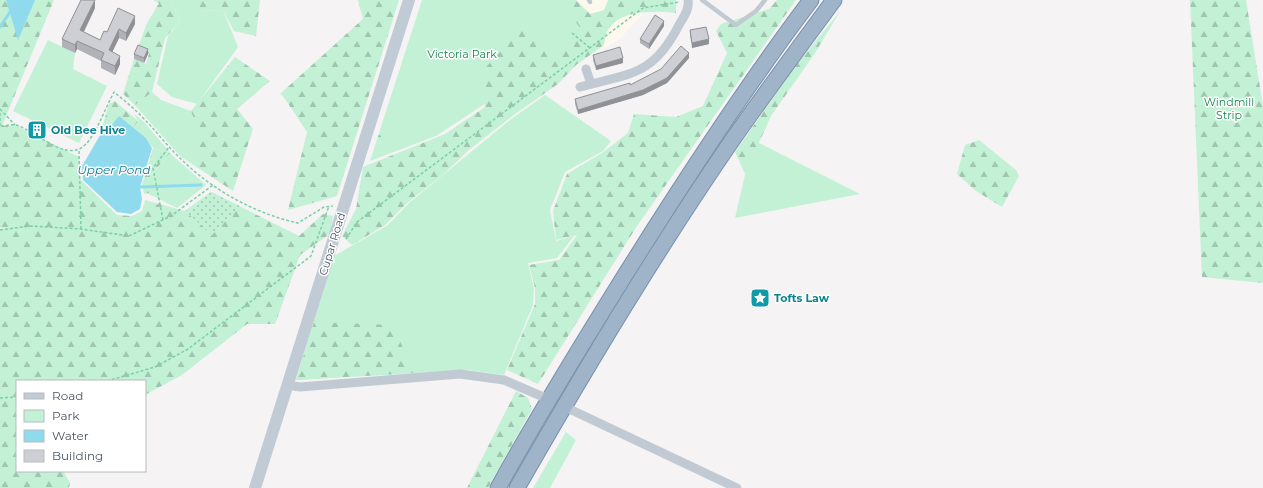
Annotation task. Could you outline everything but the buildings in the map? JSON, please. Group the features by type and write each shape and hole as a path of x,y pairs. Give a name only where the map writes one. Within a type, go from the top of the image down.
{"highway":[{"path":"498,488 548,399 680,187 771,53 811,0"},
{"path":"517,488 564,406 666,241 732,140 834,0"}],"main road":[{"name":"Cupar Road","path":"255,488 409,0"}],"street":[{"path":"580,87 633,74 655,61 669,45 688,7 684,1"},
{"path":"586,69 591,84"},
{"path":"287,385 300,387 460,374 504,380 548,399"},
{"path":"564,406 737,488"}],"lane":[{"path":"702,0 736,25 756,11 765,0"}],"path":[{"path":"345,241 357,222 643,8 684,1"},
{"path":"572,33 590,48"},
{"path":"0,109 15,125 60,148 72,152 79,151 90,139 114,92 145,120 181,160 213,185 268,215 298,223 324,207 345,204"},
{"path":"0,114 0,127 15,125"},
{"path":"163,220 153,168 169,147"},
{"path":"79,151 81,229"},
{"path":"0,230 30,226 81,229 129,236 171,216 213,185"},
{"path":"110,380 155,367 188,350 311,256 329,206"},
{"path":"0,398 16,397"}],"shaded area":[{"path":"561,0 655,0 621,38 602,50"}],"green space":[{"path":"0,0 54,0 2,126 15,125 79,157 80,179 117,215 132,216 142,211 145,200 185,211 211,192 299,236 323,214 333,216 330,234 300,255 275,324 247,324 182,375 146,394 146,380 16,380 16,472 64,472 70,483 69,488 0,488 0,229 9,227 0,228"},
{"path":"153,0 171,0 180,22 165,38 152,92 135,105 123,94 134,59 146,64 149,54 138,48 146,25 159,3"},
{"path":"171,0 199,0 199,11 223,10 238,47 197,104 172,97 157,84 168,36 180,22"},
{"path":"199,0 260,0 256,36 234,31 223,10 199,11"},
{"path":"358,0 399,0 337,196 288,210 307,132 281,93 363,19"},
{"name":"Victoria Park","path":"422,0 563,0 592,33 436,136 370,161"},
{"path":"559,0 576,0 590,14 604,10 608,0 676,0 676,13 639,13 621,18 614,23 607,32 604,45 576,65 558,84 515,114 469,150 444,174 407,203 385,225 352,245 342,236 356,209 363,167 445,134 485,107 481,87 487,66 505,47 506,32 525,21 550,53 585,34"},
{"path":"777,0 796,0 637,226 538,384 507,370 535,304 535,288 529,265 559,260 577,235 556,240 553,211 567,174 602,153 628,133 634,114 676,117 703,106 727,53 716,31 721,24 769,9"},
{"name":"Windmill Strip","path":"1190,0 1246,0 1263,106 1263,283 1202,277"},
{"path":"841,10 815,53 771,116 745,174 735,152 797,64"},
{"path":"48,40 75,53 73,69 107,86 79,143 13,111"},
{"path":"235,57 270,81 237,109 253,129 233,191 195,166 201,137 191,111"},
{"path":"152,92 161,100 191,111 202,137 195,166 180,156 135,105"},
{"path":"545,95 611,141 603,151 565,172 550,210 556,241 574,236 557,258 528,263 534,289 533,305 504,375 467,370 296,380 334,256 388,225 409,203 510,120"},
{"path":"115,101 138,121 133,128 119,116 110,127 101,131 109,104"},
{"path":"134,114 144,122 173,156 206,185 177,208 149,194 149,178 170,153 153,148 146,138 133,128 138,121"},
{"path":"753,140 860,194 735,218"},
{"path":"979,140 1016,170 1019,176 1002,207 976,191 957,174 965,145"},
{"path":"153,148 170,153 150,176 149,193 144,194 142,185"},
{"path":"211,192 240,206 212,235 185,211"},
{"path":"314,322 393,325 414,373 296,380"},
{"path":"516,391 528,398 532,409 488,488 467,488"},
{"path":"566,432 576,440 550,488 533,488"}],"water":[{"path":"6,0 35,0 18,40"},
{"name":"Upper Pond","path":"119,116 146,138 152,148 140,187 142,199 140,209 131,214 117,212 83,180 82,166 103,130 110,127"}],"waterway":[{"path":"0,27 10,12"},
{"path":"140,187 201,185"}],"place":[{"name":"Old Bee Hive","path":"37,130"},
{"name":"Tofts Law","path":"760,298"}]}
